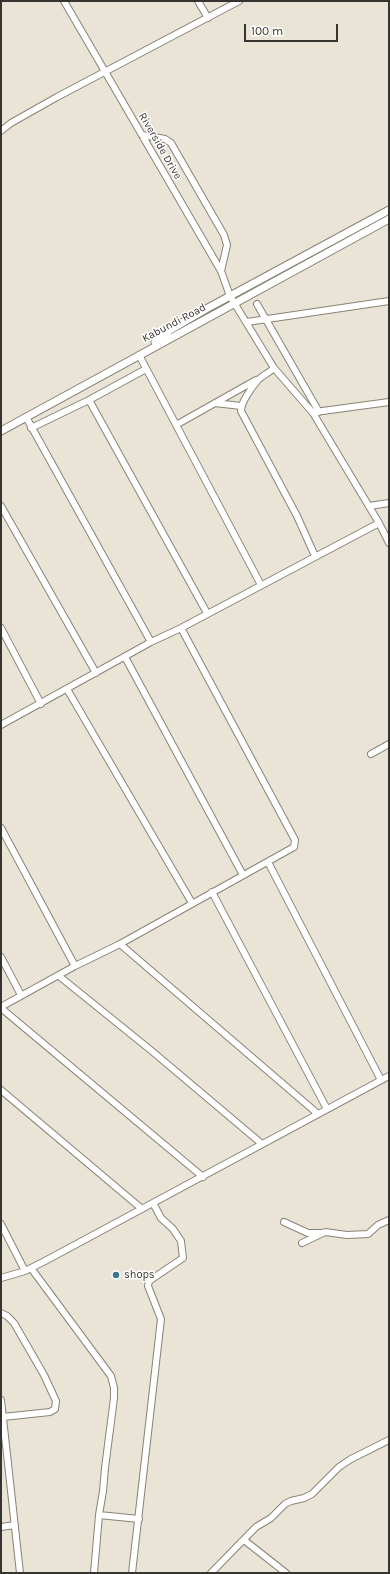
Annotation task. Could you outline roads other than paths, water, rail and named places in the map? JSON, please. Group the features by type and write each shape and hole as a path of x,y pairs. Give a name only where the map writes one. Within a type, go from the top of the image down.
{"street":[{"name":"Riverside Drive","path":"64,1 221,271 234,303 274,368 316,412"},
{"path":"198,1 208,18"},
{"path":"1,131 10,123 57,97 239,1"},
{"path":"142,135 166,139 175,149 224,235 227,245 221,271"},
{"name":"Kabundi Road","path":"139,355 170,330 389,210"},
{"name":"Kabundi Road","path":"139,355 389,219"},
{"path":"247,322 389,301"},
{"path":"257,304 316,412 379,522 389,543"},
{"path":"1,431 139,355 261,585"},
{"path":"176,425 269,373 274,368"},
{"path":"31,428 89,400 146,369"},
{"path":"260,378 241,406 243,416 297,516 315,556"},
{"path":"89,400 207,613"},
{"path":"316,412 389,402"},
{"path":"215,403 241,406"},
{"path":"26,417 152,642"},
{"path":"369,506 389,503"},
{"path":"1,506 96,673"},
{"path":"1,725 152,642 379,522"},
{"path":"1,628 41,704"},
{"path":"181,628 296,840 296,844 294,847 268,862 120,944 21,995 1,1008 203,1177"},
{"path":"125,657 243,875"},
{"path":"67,689 192,903"},
{"path":"371,754 389,744"},
{"path":"1,828 75,966"},
{"path":"268,862 381,1080"},
{"path":"212,892 327,1109"},
{"path":"120,944 318,1114"},
{"path":"1,957 21,995"},
{"path":"59,976 154,1052 262,1144"},
{"path":"1,1278 31,1268 389,1076"},
{"path":"1,1090 142,1209"},
{"path":"132,1573 145,1464 148,1422 157,1361 161,1319 148,1283 183,1258 181,1241 173,1229 161,1218 153,1203"},
{"path":"284,1222 308,1233 325,1232 347,1235 368,1234 378,1225 389,1220"},
{"path":"1,1224 25,1271"},
{"path":"302,1243 325,1232"},
{"path":"31,1268 102,1363 110,1376 114,1388 99,1514 94,1573"},
{"path":"1,1313 7,1316 14,1323 44,1375 56,1401 55,1408 50,1412 3,1417"},
{"path":"1,1400 20,1573"},
{"path":"211,1573 256,1527 271,1518 285,1504 312,1494 339,1467 389,1440"},
{"path":"99,1514 139,1519"},
{"path":"1,1527 15,1525"},
{"path":"244,1540 286,1573"}],"place":[{"name":"shops","path":"116,1275"}]}
